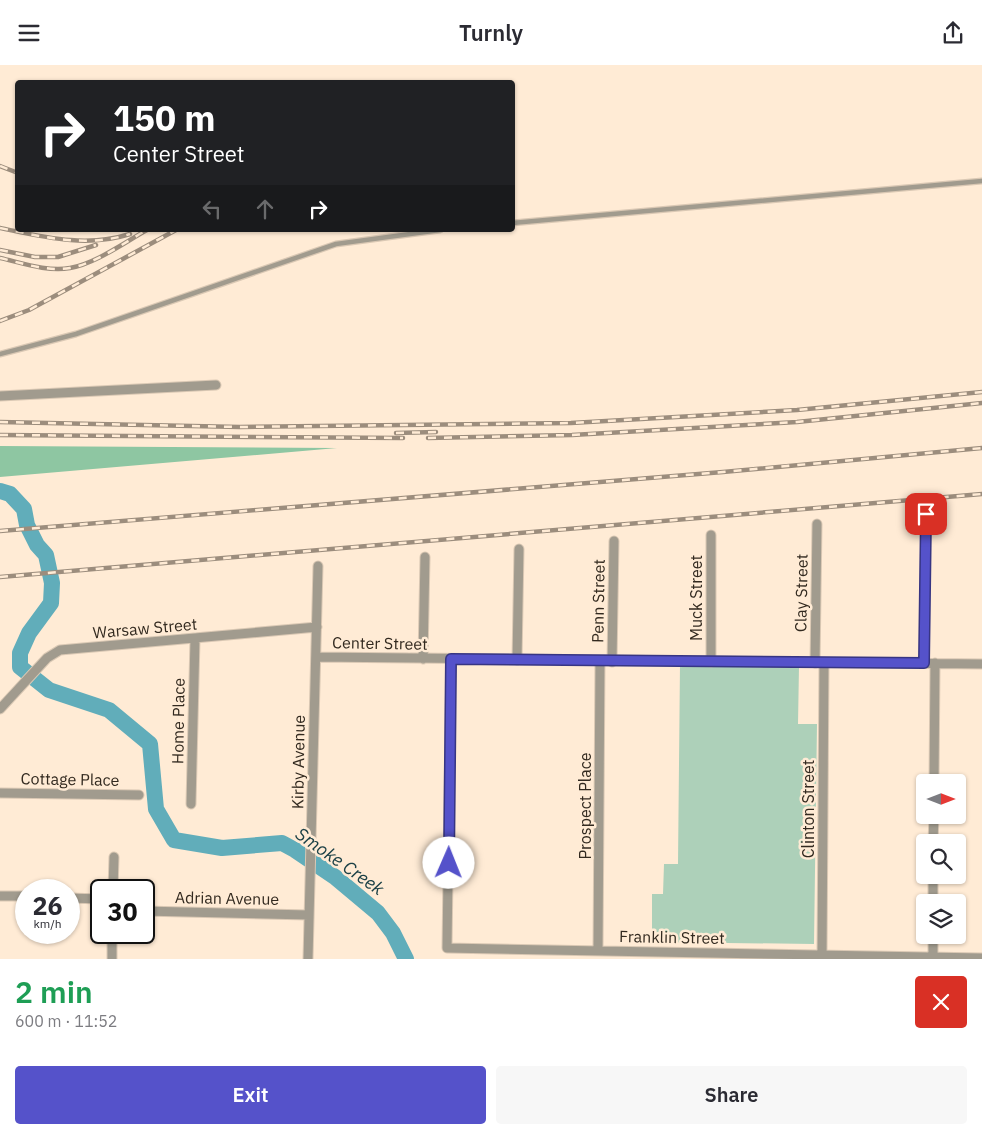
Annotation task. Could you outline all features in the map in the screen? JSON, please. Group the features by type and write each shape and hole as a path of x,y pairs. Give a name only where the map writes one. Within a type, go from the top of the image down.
{"street":[{"path":"0,396 216,385"},
{"path":"924,663 926,514"},
{"name":"Clay Street","path":"817,523 820,663"},
{"name":"Muck Street","path":"711,535 711,662"},
{"name":"Penn Street","path":"612,662 614,541"},
{"path":"517,660 520,549"},
{"path":"423,659 424,557"},
{"name":"Kirby Avenue","path":"308,959 318,566"},
{"name":"Warsaw Street","path":"0,709 47,658 60,650 317,627"},
{"name":"Home Place","path":"191,803 195,639"},
{"name":"Center Street","path":"317,657 612,662 982,664"},
{"name":"Franklin Street","path":"451,659 447,948 523,954 598,951 704,956 982,958"},
{"name":"Prospect Place","path":"598,951 600,661"},
{"name":"Clinton Street","path":"817,956 820,663"},
{"path":"934,774 935,663"},
{"name":"Cottage Place","path":"0,793 139,795"},
{"path":"113,879 114,857"},
{"path":"0,896 15,897"},
{"name":"Adrian Avenue","path":"155,911 309,915"},
{"path":"112,944 112,959"},
{"path":"928,958 931,944"}],"lane":[{"path":"515,223 982,181"},
{"path":"0,354 76,334 336,244 425,232"}],"green space":[{"path":"0,446 337,448 0,477"},
{"path":"680,664 799,666 798,724 817,724 814,944 652,942 652,894 663,894 664,864 678,864"}],"waterway":[{"name":"Smoke Creek","path":"0,491 10,494 24,509 27,525 37,545 46,555 52,583 51,603 29,633 20,653 20,667 49,690 109,710 150,744 156,809 174,840 222,848 282,843 335,877 378,913 393,933 406,959"}],"railway":[{"path":"0,166 15,172"},
{"path":"0,228 15,231"},
{"path":"20,232 49,238 81,241 114,238 130,234"},
{"path":"0,258 44,268 70,268 80,266 100,257 144,232"},
{"path":"0,321 29,310 172,232"},
{"path":"0,250 35,257 58,257 96,245"},
{"path":"0,422 240,427 571,423 797,410 982,392"},
{"path":"428,438 572,435 797,422 982,403"},
{"path":"396,433 436,432"},
{"path":"0,435 403,438"},
{"path":"0,531 723,472 982,448"},
{"path":"0,577 982,494"}],"route":[{"path":"449,863 451,659 612,662 924,663 926,514"}]}
